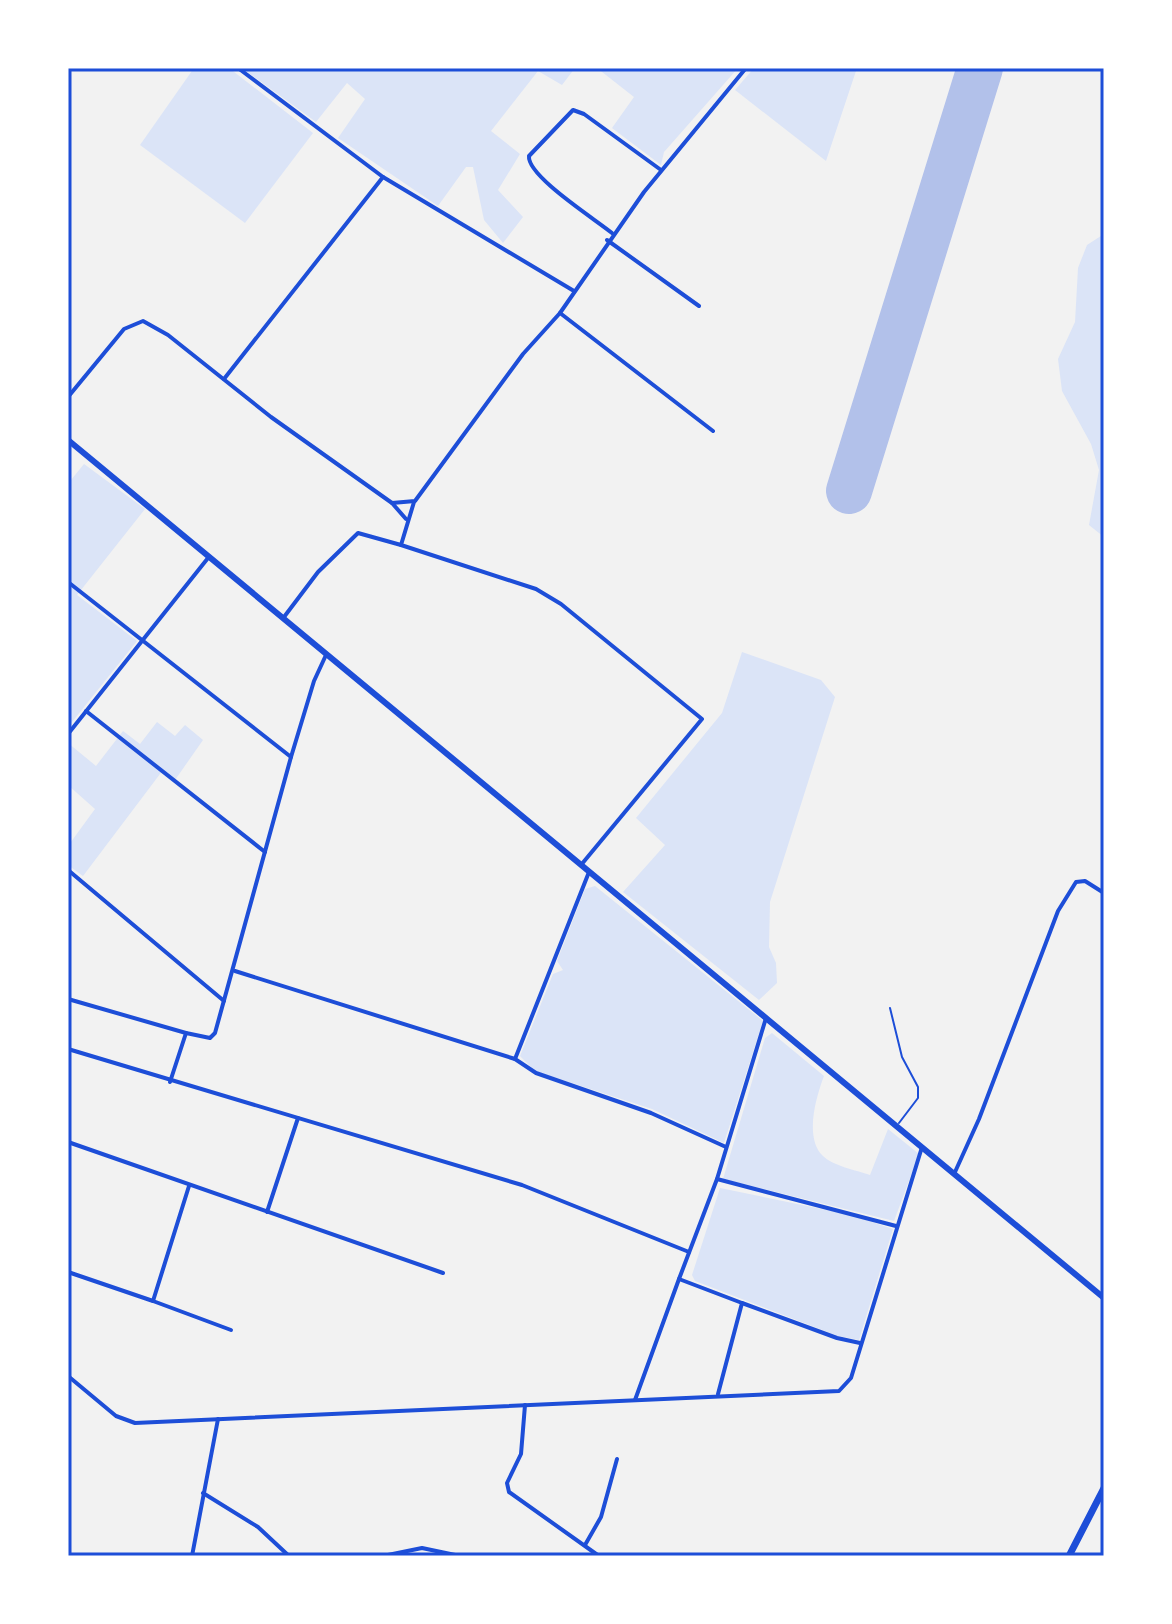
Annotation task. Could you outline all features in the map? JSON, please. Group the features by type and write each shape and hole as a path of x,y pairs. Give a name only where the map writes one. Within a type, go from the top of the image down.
{"highway":[{"path":"1069,1556 1104,1488"}],"main road":[{"path":"68,440 1104,1298"}],"street":[{"path":"238,68 383,177 574,291"},
{"path":"401,545 406,519 415,501 523,354 560,313 612,233 746,68"},
{"path":"612,233 551,187 531,168 529,156 573,110 584,114 661,170"},
{"path":"224,380 383,177"},
{"path":"607,240 699,306"},
{"path":"560,313 713,431"},
{"path":"68,397 124,329 137,321 168,335 392,503 406,519"},
{"path":"392,503 415,501"},
{"path":"284,617 318,572 358,533 536,589 561,604 702,719 581,865"},
{"path":"68,734 210,556"},
{"path":"68,582 291,757"},
{"path":"68,999 186,1033 213,1037 234,971 291,757 314,681 326,654"},
{"path":"86,711 265,852"},
{"path":"68,870 224,1001"},
{"path":"515,1059 589,872"},
{"path":"955,1172 979,1119 1058,911 1076,882 1085,881 1104,893"},
{"path":"234,971 515,1059 536,1073 651,1113 726,1147"},
{"path":"635,1400 717,1179 766,1018"},
{"path":"170,1082 186,1033"},
{"path":"68,1049 522,1185 689,1252"},
{"path":"267,1212 298,1118"},
{"path":"68,1142 443,1273"},
{"path":"68,1376 127,1422 839,1391 849,1382 922,1147"},
{"path":"717,1179 896,1226"},
{"path":"153,1301 189,1186"},
{"path":"68,1272 231,1330"},
{"path":"679,1279 837,1338 862,1343"},
{"path":"718,1394 742,1303"},
{"path":"525,1405 521,1454 507,1483 509,1492 599,1556"},
{"path":"192,1556 218,1419"},
{"path":"585,1545 601,1517 617,1459"},
{"path":"203,1493 258,1527 289,1556"},
{"path":"383,1556 422,1548 460,1556"}],"path":[{"path":"890,1008 902,1057 918,1087 918,1098 897,1126"}],"shaded area":[{"path":"194,68 229,68 313,133 245,223 140,145"},
{"path":"242,68 575,68 562,85 538,71 491,131 520,154 498,190 523,217 503,243 484,220 473,167 466,167 438,206 338,138 365,99 347,83 316,122"},
{"path":"597,68 738,68 664,152 661,165 612,128 634,97"},
{"path":"754,68 857,68 826,161 735,90"},
{"path":"1104,234 1104,537 1089,525 1099,470 1091,444 1062,391 1058,359 1075,322 1078,268 1087,245"},
{"path":"84,464 145,509 77,595 137,641 68,727 68,478 71,480"},
{"path":"742,652 821,680 835,697 770,902 769,947 776,963 777,983 759,1000 623,892 665,845 636,818 722,713"},
{"path":"157,722 175,736 185,725 203,740 175,780 163,770 83,876 68,865 68,846 95,809 68,785 68,743 96,766 123,731 140,744"},
{"path":"595,886 763,1021 724,1143 652,1109 535,1071 520,1056 553,974 563,970 557,961 585,889"},
{"path":"772,1033 824,1076 813,1117 814,1139 823,1156 870,1175 888,1129 919,1154 894,1221 723,1179 765,1038"},
{"path":"720,1188 851,1215 893,1229 859,1340 838,1336 695,1281 692,1275"}],"runway":[{"path":"849,491 980,68"}]}
